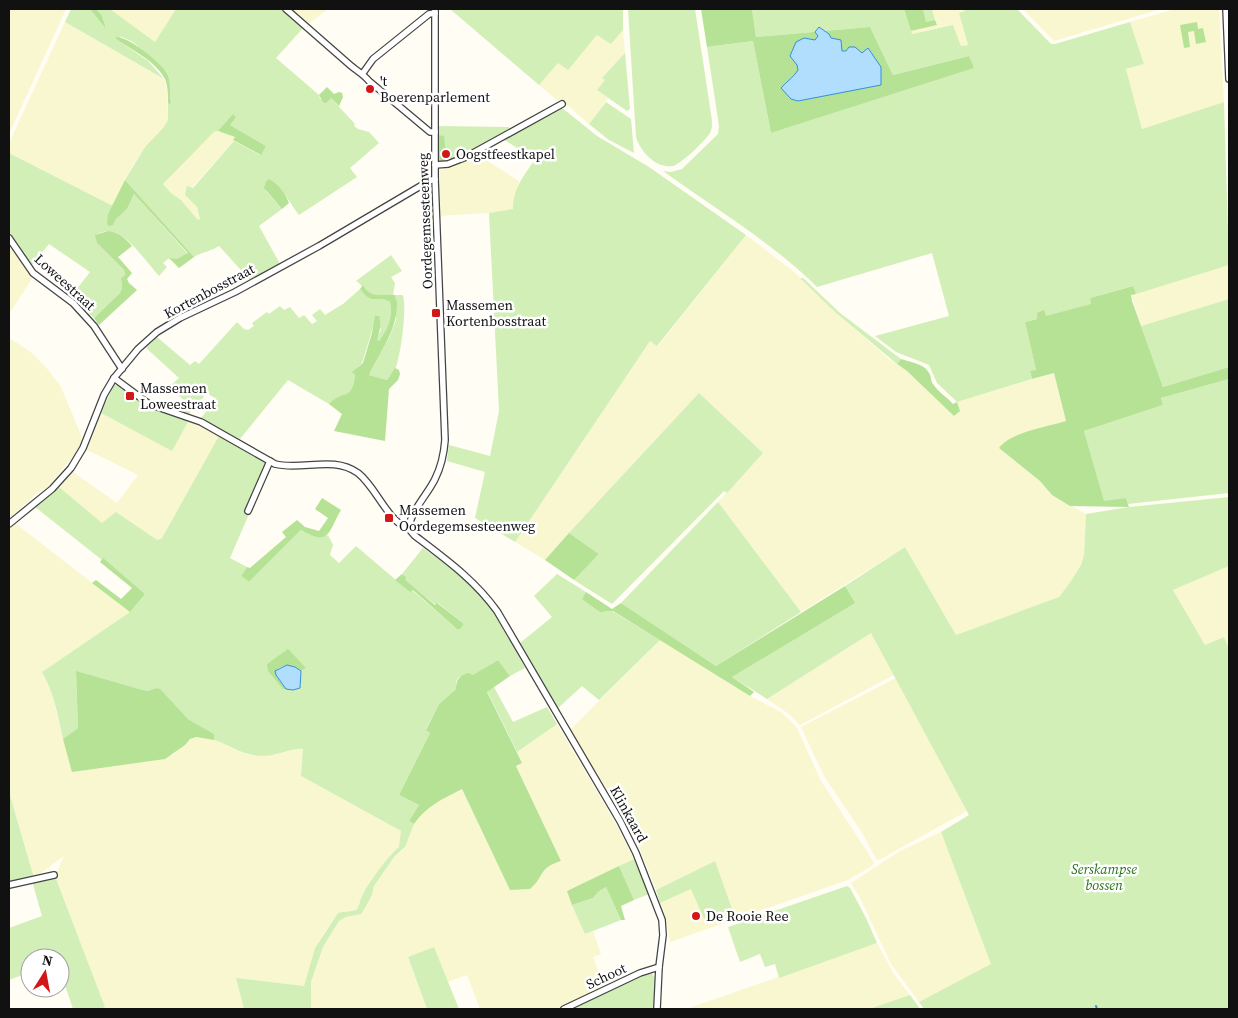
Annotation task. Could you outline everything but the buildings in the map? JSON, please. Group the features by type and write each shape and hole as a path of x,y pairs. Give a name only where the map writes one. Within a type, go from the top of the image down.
{"street":[{"path":"286,9 356,71 363,73 430,132 435,132"},
{"path":"1226,9 1229,79"},
{"path":"363,73 373,60 435,11"},
{"name":"Oordegemsesteenweg","path":"409,529 411,520 435,478 444,449 435,179 435,11"},
{"path":"435,165 457,162 562,104"},
{"name":"Kortenbosstraat","path":"9,524 52,489 71,468 83,448 104,394 114,378 138,349 158,332 180,318 235,292 319,246 435,179"},
{"name":"Loweestraat","path":"9,238 33,273 73,303 94,326 122,369"},
{"path":"114,378 149,404 201,422 270,461 287,466 327,464 348,468 358,473 401,526 409,529"},
{"path":"248,512 270,461"},
{"name":"Klinkaard","path":"409,529 414,535 472,580 484,593 497,611 620,821 636,853 662,920 664,935 659,967 657,1009"},
{"path":"9,885 54,875"},
{"name":"Schoot","path":"564,1009 640,973 659,967"}],"shaded area":[{"path":"9,9 66,9 9,134"},
{"path":"110,9 176,9 155,42"},
{"path":"289,9 328,9 307,25"},
{"path":"932,9 964,9 965,11 959,13 968,45 961,46 953,25 911,34 911,31 937,25"},
{"path":"1023,9 1161,9 1054,41"},
{"path":"1175,9 1219,9 1224,102 1142,129 1126,69 1144,64 1130,22","holes":["1180,25 1198,29 1203,28 1187,32 1184,48"]},
{"path":"65,22 165,80 168,120 145,147 132,167 113,206 9,153 9,143"},
{"path":"623,30 625,53 602,78 605,80 597,90 608,98 589,124 564,102 556,99 539,85 558,62 568,69 598,34 611,44"},
{"path":"218,131 235,137 234,141 185,195 197,207 200,219 198,221 181,200 163,184 214,132"},
{"path":"478,155 519,181 516,211 439,216 439,171"},
{"path":"746,235 793,271 835,312 890,360 907,371 954,416 959,411 957,402 1054,373 1066,422 1033,430 999,448 1040,481 1052,495 1086,514 1084,555 1081,565 1059,597 956,635 905,547 801,612 718,502 763,453 699,393 545,560 515,542 650,341 658,346"},
{"path":"9,245 33,277 9,314"},
{"path":"1229,265 1229,299 1141,326 1131,294"},
{"path":"9,338 31,352 45,366 61,387 81,435 81,442 76,453 47,488 37,493 9,519"},
{"path":"101,413 172,450 189,420 220,434 162,538 158,540 102,524 59,487 73,472 117,503 138,475 87,450"},
{"path":"15,523 130,612 42,672 48,682 54,701 63,739 173,755 190,739 196,737 214,740 248,755 274,755 298,748 304,749 301,776 401,831 401,844 392,853 362,895 358,908 338,913 324,933 315,948 304,986 237,978 244,1009 101,1009 105,1007 55,876 64,856 34,878 9,792 9,529"},
{"path":"1229,566 1229,649 1224,637 1205,645 1173,590"},
{"path":"871,633 894,675 800,725 789,714 767,699"},
{"path":"660,640 750,696 781,712 791,721 797,728 821,781 874,863 872,866 848,880 670,942 660,903 691,889 715,861 656,890 628,823 570,730"},
{"path":"896,678 967,811 879,860 876,859 863,834 824,776 801,727"},
{"path":"557,724 616,824 634,859 568,891 585,934 593,931 601,954 593,957 604,987 559,1009 480,1009 467,975 448,982 434,947 408,958 427,1009 311,1009 311,982 323,947 339,921 354,915 367,905 374,886 394,857 403,850 414,824 429,806 462,789 510,890 523,890 538,880 543,870 549,865 561,861 516,765 522,763 517,752"},
{"path":"941,832 992,965 919,1002 891,964 851,883 900,851"},
{"path":"877,943 894,974 910,995 869,1009 686,1009"}],"green space":[{"path":"71,9 90,9 104,27 104,20 96,9 110,9 155,42 176,9 283,9 304,27 276,58 319,95 320,99 331,98 355,124 354,126 369,132 379,143 350,168 357,177 299,215 282,190 269,179 266,191 282,209 259,226 280,264 250,280 219,246 194,257 125,180 145,147 168,120 168,103 171,103 167,72 133,42 122,37 115,38 148,61 164,79 65,22","holes":["233,114 230,125 266,146 260,155 234,141 193,188 187,186 185,195 197,207 200,219 198,220 181,200 163,184 214,132 221,130"]},
{"path":"90,9 96,9 100,13 105,28"},
{"path":"450,9 623,9 623,30 611,44 597,35 568,70 558,63 539,85"},
{"path":"628,9 695,9 712,128 699,146 682,161 673,166 661,165 655,162 641,148 636,137"},
{"path":"701,9 752,9 756,37 870,27 893,75 969,56 974,68 771,133 753,41 707,47"},
{"path":"752,9 904,9 912,34 953,25 961,46 968,45 959,13 965,11 964,9 1017,9 1051,44 1130,22 1144,64 1126,69 1142,129 1224,102 1229,265 1136,294 1132,286 1090,298 1092,304 1025,322 1036,370 1030,372 1032,379 957,402 937,383 929,365 896,352 875,336 949,316 932,253 817,287 781,255 663,171 671,172 682,169 718,134 719,126 707,47 753,41 771,133 973,68 969,56 893,75 870,27 756,37"},
{"path":"904,9 923,9 926,22 935,20 937,25 911,31"},
{"path":"923,9 932,9 935,20 926,23"},
{"path":"1197,22 1198,29 1203,28 1206,42 1196,44 1194,31 1188,32 1190,47 1184,48 1180,25"},
{"path":"117,37 137,46 164,69 169,80 171,104 168,103 167,85 161,72 149,61 115,38"},
{"path":"625,53 630,109 627,111 597,90 605,80 602,78"},
{"path":"327,87 334,94 342,93 343,97 339,106 331,98 326,103 323,102 319,95"},
{"path":"606,102 631,119 634,153 609,140 589,124"},
{"path":"561,107 597,136 649,167 746,235 657,346 650,341 515,542 475,518 485,472 447,461 449,445 490,456 499,411 489,213 513,209 517,188 535,159 503,139"},
{"path":"233,114 236,117 230,125 266,146 261,155 233,140 235,137 218,131"},
{"path":"438,126 509,127 510,131 473,152 454,160 438,135"},
{"path":"438,135 444,136 445,146 454,160 440,162 438,160"},
{"path":"9,153 113,206 108,214 113,225 116,219 127,209 134,194 188,254 177,259 168,259 163,263 167,267 159,276 138,251 120,235 109,231 96,235 97,243 124,270 125,275 121,278 122,288 120,293 94,318 70,298 90,272 49,244 32,265 9,231"},
{"path":"269,179 284,192 289,203 282,209 264,188 266,181"},
{"path":"125,180 194,257 179,268 169,258 177,259 188,253 134,194 127,209 116,219 113,225 109,226 107,224 108,214"},
{"path":"108,231 122,236 132,246 118,257 132,273 127,279 137,290 99,325 94,318 120,293 122,288 121,278 125,275 124,270 97,243 95,235"},
{"path":"391,255 402,271 391,277 395,283 393,295 373,295 356,281"},
{"path":"800,278 803,278 840,313 901,359 897,364 835,312"},
{"path":"363,285 373,294 395,295 397,303 391,333 369,375 387,380 395,368 399,370 400,374 398,380 389,389 385,441 334,431 342,414 329,404 352,389 355,375 352,372 363,363 375,316 379,316 380,320 377,340 379,341 389,323 391,313 390,302 368,297 360,289"},
{"path":"1133,286 1136,294 1131,295 1132,301 1163,387 1229,367 1229,379 1161,398 1163,405 1084,431 1104,501 1126,498 1129,507 1070,506 1052,495 1040,481 999,448 1004,442 1020,434 1066,421 1054,373 1032,379 1030,371 1036,370 1025,322 1037,319 1037,313 1044,310 1046,316 1091,304 1090,298"},
{"path":"360,289 372,299 390,302 391,313 387,327 379,341 376,340 381,329 375,321 362,363 353,372 355,375 352,389 329,404 288,380 240,439 201,418 216,399 207,393 189,414 180,411 187,403 169,387 179,378 146,348 157,337 190,365 195,361 199,364 237,322 244,329 248,330 254,326 252,323 267,312 269,314 280,306 284,310 290,307 299,318 304,315 312,324 317,321 312,315 320,309 325,315 343,304"},
{"path":"395,295 403,295 403,331 396,367 387,380 369,375 389,338 396,320"},
{"path":"1229,299 1229,367 1163,387 1141,326"},
{"path":"901,359 924,367 930,374 935,387 953,404 957,402 960,411 954,416 907,371 897,364"},
{"path":"1229,379 1229,493 1128,504 1126,498 1104,502 1084,431 1163,405 1161,398"},
{"path":"114,385 117,385 146,407 189,420 172,451 101,413"},
{"path":"699,393 763,453 727,493 724,491 612,604 574,580 599,554 569,533"},
{"path":"220,434 266,464 245,513 249,514 230,558 247,567 241,576 249,582 301,530 314,536 328,535 333,545 330,555 339,563 356,546 410,592 412,590 458,630 464,624 438,603 436,605 404,580 406,577 402,574 423,548 462,577 483,598 500,623 525,668 510,676 498,660 476,674 459,677 456,689 439,704 426,729 430,733 399,795 419,805 409,821 414,824 405,847 394,857 374,886 371,897 361,914 346,917 339,921 323,947 311,982 311,1009 244,1009 236,978 304,986 315,948 338,913 357,909 370,882 399,847 401,831 301,776 303,749 264,756 242,752 214,740 214,734 188,719 156,688 148,691 76,672 78,728 63,739 53,696 42,672 130,612 145,594 35,507 59,487 102,523 116,512 154,538 158,540 162,538","holes":["272,661 306,668 301,671 301,677 267,664"]},
{"name":"Serskampse bossen","path":"1229,497 1229,566 1173,590 1205,645 1224,637 1229,649 1229,1009 924,1009 919,1002 991,964 941,832 969,815 871,633 767,699 732,677 854,603 845,586 905,547 956,635 1059,597 1081,565 1084,555 1086,514 1129,507"},
{"path":"322,498 341,510 327,535 318,537 301,530 249,582 241,576 247,567 250,568 286,537 282,532 297,520 305,527 319,531 328,518 315,509"},
{"path":"718,502 801,612 716,666 621,603"},
{"path":"569,533 599,554 574,580 545,560"},
{"path":"103,558 145,594 130,612 92,583 96,580 121,599 132,588 100,562"},
{"path":"402,574 406,577 405,580 435,605 437,603 464,624 461,628 458,630 413,590 410,592 395,580"},
{"path":"557,574 586,592 583,599 605,612 612,611 660,640 599,700 582,686 557,709 520,643 552,617 534,596"},
{"path":"845,586 855,603 732,677 754,692 750,696 613,611 600,612 582,599 586,592 612,609 621,603 716,666"},
{"path":"288,649 306,668 301,671 290,666 277,669 279,679 286,689 283,689 268,671 267,664"},
{"path":"498,660 510,676 487,692 522,763 516,766 561,861 549,866 530,889 510,890 462,789 429,808 414,824 409,821 419,805 399,795 430,733 426,730 439,704 456,689 457,681 460,677 468,673 473,675"},
{"path":"76,671 148,691 156,688 160,689 188,719 214,734 214,740 196,737 190,739 185,745 165,759 72,772 63,739 78,728"},
{"path":"494,687 513,722 547,707 557,724 517,752 487,691"},
{"path":"9,792 34,878 9,884"},
{"path":"634,859 649,894 634,900 619,866"},
{"path":"715,861 732,909 704,919 691,889 660,903 656,890"},
{"path":"619,866 634,900 621,906 625,920 621,920 606,887 593,898 572,905 567,891"},
{"path":"55,876 105,1007 101,1009 73,1009 69,998 70,948 20,948 20,976 9,980 9,928 42,916 32,881"},
{"path":"847,886 850,888 866,918 877,943 779,978 775,964 765,967 760,954 740,962 728,927"},
{"path":"606,887 621,920 585,934 572,905 593,898"},
{"path":"434,947 459,1009 427,1009 408,957"},
{"path":"647,974 652,974 656,979 654,1009 572,1009"},
{"path":"910,995 920,1009 869,1009"}],"water":[{"path":"819,27 829,34 831,38 841,40 842,51 846,51 849,47 855,47 862,53 868,48 881,67 881,85 798,101 791,99 781,88 798,70 797,65 790,56 796,42 804,38 815,40 818,36 815,32"},
{"path":"287,665 301,671 300,688 286,689 276,675 275,671"}],"place":[{"name":"'t Boerenparlement","path":"370,89"},
{"name":"Oogstfeestkapel","path":"446,154"},
{"name":"Massemen Kortenbosstraat","path":"436,313"},
{"name":"Massemen Loweestraat","path":"130,396"},
{"name":"Massemen Oordegemsesteenweg","path":"389,518"},
{"name":"De Rooie Ree","path":"696,916"}]}
